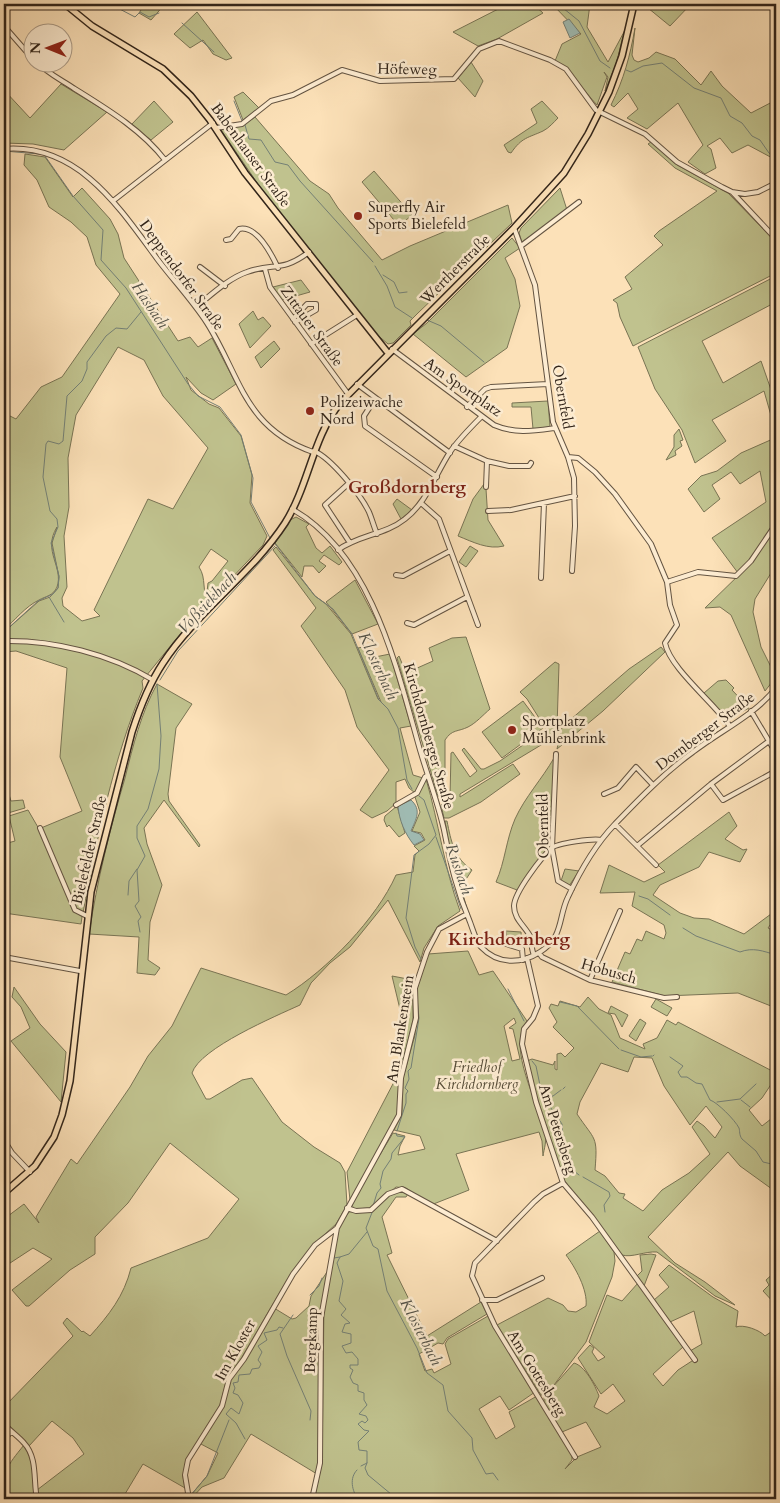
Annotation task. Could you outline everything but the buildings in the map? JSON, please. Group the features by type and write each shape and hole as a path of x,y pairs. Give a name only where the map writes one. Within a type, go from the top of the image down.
{"main road":[{"name":"Babenhauser Straße","path":"65,4 92,26 168,73 194,99 213,123 245,173 357,315 390,351"},
{"name":"Wertherstraße","path":"272,541 292,509 329,419 348,394 514,228 564,173 600,112 617,70 634,4"},
{"name":"Bielefelder Straße","path":"4,1193 30,1172 54,1137 67,1099 87,916 98,859 140,706 153,680 180,641 272,541"}],"street":[{"path":"4,26 22,47"},
{"name":"Höfeweg","path":"216,128 242,124 271,101 293,95 342,70 380,81 454,79 479,49 499,41 550,60 566,69 592,106 600,112"},
{"path":"48,72 110,111 154,146 165,160"},
{"path":"600,112 645,134 677,162 732,192 776,239"},
{"path":"113,201 213,123"},
{"name":"Deppendorfer Straße","path":"4,149 41,151 67,161 85,174 113,201 196,307 258,416 285,440 324,457 369,512 377,534"},
{"path":"732,192 751,194 776,182"},
{"path":"521,246 579,202"},
{"name":"Obernfeld","path":"514,228 535,285 555,428 568,457 575,496 572,571"},
{"path":"226,240 231,239 239,229 246,229 266,244 278,268"},
{"path":"196,307 245,272 290,265 309,252"},
{"path":"200,267 225,286"},
{"name":"Zittauer Straße","path":"265,269 268,283 348,394"},
{"path":"307,304 316,304 316,310 313,314 294,320 307,304"},
{"path":"311,344 357,315"},
{"name":"Am Sportplatz","path":"390,351 480,417 510,431 522,432 555,428"},
{"path":"357,384 450,453"},
{"path":"467,407 485,389 491,387 548,384"},
{"path":"375,399 364,416 365,426 436,477"},
{"path":"338,550 350,543 396,526 421,503 454,446 480,417"},
{"path":"454,446 487,461 508,466 529,466 531,463"},
{"path":"568,457 578,458 586,464 615,494 651,544 667,582 670,605 677,625 665,643 666,649 674,662 729,725"},
{"path":"486,488 487,461"},
{"path":"348,484 325,505 350,543"},
{"path":"488,511 511,510 575,496"},
{"path":"421,503 439,518 478,625"},
{"path":"542,578 544,503"},
{"name":"Kirchdornberger Straße","path":"292,509 320,529 338,550 355,575 392,648 442,820 454,879 478,943 483,950 507,962 525,959"},
{"path":"667,582 698,572 736,576 751,561 776,524"},
{"path":"396,575 403,576 450,551"},
{"path":"407,623 414,624 467,597"},
{"path":"4,642 29,641 67,648 125,664 153,680"},
{"name":"Dornberger Straße","path":"525,959 539,953 559,930 566,901 572,889 601,840 615,824 653,785 691,752 751,711 768,698 776,688"},
{"path":"751,711 776,753"},
{"path":"637,846 711,784 769,742"},
{"name":"Obernfeld","path":"556,754 552,848 558,881 572,889"},
{"path":"604,794 618,788 636,767 653,785"},
{"path":"711,784 723,800 776,771"},
{"path":"396,805 417,793 425,777 428,775"},
{"path":"615,824 656,865"},
{"path":"40,828 75,910 87,916"},
{"path":"534,955 530,937 516,916 515,899 525,880 552,848 594,839 601,840"},
{"path":"590,980 620,910"},
{"name":"Am Blankenstein","path":"360,1187 392,1131 401,1109 401,1078 416,1018 414,988 427,952 439,929 467,914"},
{"path":"503,942 522,949 525,959"},
{"name":"Hobusch","path":"539,953 542,957 590,980 664,998 677,997"},
{"path":"4,957 80,971"},
{"name":"Am Petersberg","path":"525,959 538,1006 533,1018 524,1029 522,1044 536,1102 563,1183 597,1224 695,1360"},
{"path":"4,1140 12,1153 30,1172"},
{"name":"Am Gottesberg","path":"563,1183 538,1197 472,1270 473,1281 495,1326 575,1457"},
{"name":"Bergkamp","path":"312,1499 320,1463 321,1318 337,1228 360,1187"},
{"path":"348,1208 356,1211 371,1210 396,1190 405,1190 432,1208 497,1241"},
{"name":"Im Kloster","path":"189,1499 185,1475 188,1460 222,1406 229,1379 244,1359 293,1274 315,1245 337,1228"},
{"path":"482,1300 497,1300 542,1278"},
{"path":"4,1424 24,1442 30,1453 34,1467 38,1499"},
{"path":"4,1439 11,1432"}],"green space":[{"path":"145,4 165,4 151,20 139,13"},
{"path":"508,4 533,4 543,13 497,39 478,46 453,32"},
{"path":"552,4 564,4 567,7 570,4 590,4 587,27 608,62 625,30 616,64 605,91 608,77 604,72 607,77 597,105 573,76 555,61 562,44 581,34"},
{"path":"651,4 691,4 670,26 648,8"},
{"path":"197,12 232,58 226,60 213,54 203,40 190,48 174,34"},
{"path":"635,28 632,55 634,60 638,62 649,58 656,52 675,59 701,85 711,71 722,86 751,113 776,100 776,160 748,145 732,153 720,138 707,146 711,149 716,168 705,174 688,162 703,145 678,103 647,129 627,118 638,109 628,93 614,107 611,105 626,67"},
{"path":"471,62 483,81 475,97 458,78"},
{"path":"61,84 107,112 64,150 33,144 4,143 4,90 30,118"},
{"path":"243,92 259,108 243,120 234,97"},
{"path":"154,101 173,122 151,140 131,125"},
{"path":"542,101 558,118 545,130 526,139 511,153 508,152 504,145 537,123 531,109"},
{"path":"255,117 310,181 329,194 338,208 382,260 410,246 508,205 512,223 410,321 411,325 393,343 388,344 375,333 260,187 221,130 245,124"},
{"path":"651,142 677,165 728,193 776,242 776,273 633,346 620,317 617,303 613,300 632,289 625,277 663,245 654,236 659,231 717,191 675,168 648,144"},
{"path":"25,154 45,157 73,197 82,188 110,219 118,234 124,258 178,341 190,337 198,347 212,338 236,384 213,400 201,393 186,377 191,390 209,404 219,408 241,436 252,475 250,503 267,536 263,545 211,600 207,592 208,583 212,581 228,561 211,549 199,567 209,603 142,681 143,688 132,715 107,799 83,913 76,909 41,828 82,811 60,757 67,668 16,651 4,652 4,632 39,601 50,597 58,588 59,577 52,543 52,551 58,573 57,587 51,594 29,606 4,630 4,413 16,419 41,387 62,377 120,294 96,265 87,237 71,222 49,207 37,180 24,165","holes":["118,347 144,360 163,396 208,448 173,509 148,499 94,610 100,616 82,621 63,606 62,598 67,587 64,536 69,507 68,458 76,415"]},
{"path":"374,171 412,215 399,226 362,182"},
{"path":"560,188 567,210 522,242 519,233 521,228"},
{"path":"512,238 520,248 505,258 515,279 520,306 507,348 466,377 413,334 427,323"},
{"path":"776,276 776,302 702,341 723,383 761,361 776,404 776,419 772,419 764,391 712,420 726,441 695,463 682,430 655,389 638,347"},
{"path":"301,280 310,292 282,300 273,287"},
{"path":"253,311 258,320 263,317 271,326 250,348 239,324"},
{"path":"274,341 280,349 261,368 255,357"},
{"path":"548,401 550,427 533,429 531,407 512,407 512,403"},
{"path":"679,429 683,440 680,441 682,446 675,451 676,455 666,460 674,447 674,435"},
{"path":"775,438 776,521 758,549 738,573 712,538 766,502 760,471 740,484 731,472 712,485 720,499 704,512 688,489 701,476 717,471 741,453"},
{"path":"484,484 488,520 504,546 486,546 458,536 473,499"},
{"path":"397,499 412,510 401,519 393,504"},
{"path":"296,517 309,524 306,527 316,548 322,553 330,546 342,562 339,565 324,555 319,561 326,566 319,573 313,566 304,566 302,577 275,543 290,520"},
{"path":"776,526 776,565 755,599 753,612 761,647 776,677 765,691 731,615 720,607 705,608 744,570"},
{"path":"470,546 478,551 466,567 459,562"},
{"path":"276,547 315,596 326,604 351,634 378,699 381,702 358,648 368,646 369,651 373,651 375,657 390,654 411,726 400,728 413,775 423,778 415,793 409,788 405,779 396,782 396,803 387,811 372,818 360,810 389,770 357,727 345,690 301,626 316,608 273,550"},
{"path":"355,580 378,624 352,634 326,602"},
{"path":"466,637 490,709 477,721 464,729 453,732 445,740 445,793 442,796 438,796 397,658 399,656 406,673 433,661 429,648 452,638"},
{"path":"661,647 665,652 603,711 557,749 562,727 629,669"},
{"path":"555,662 559,664 557,728 546,742 460,794 460,797 513,764 520,774 481,802 449,818 444,818 441,805 450,798 451,753 453,752 470,777 477,771 462,750 464,748 481,769 484,769 500,761 546,729 527,699 520,692"},
{"path":"726,680 734,688 732,690 749,708 728,719 704,693 718,681"},
{"path":"157,684 192,704 176,728 168,794 169,801 200,845 199,847 164,800 144,828 147,844 162,885 150,922 148,960 160,968 155,975 137,973 139,937 89,934 104,855 114,816 142,718"},
{"name":"Sportplatz Mühlenbrink","path":"523,701 543,728 502,758 482,732"},
{"path":"554,758 553,833 550,846 524,879 515,896 517,890 496,882 515,819"},
{"path":"426,779 454,895 460,911 438,926 424,948 420,962 388,900 350,947 330,963 311,983 300,1005 223,1043 198,1063 192,1073 206,1099 210,1099 242,1080 252,1078 282,1122 314,1147 340,1163 345,1172 347,1205 336,1224 314,1244 290,1275 227,1379 220,1405 186,1460 183,1476 185,1488 143,1464 122,1499 38,1499 37,1490 84,1454 73,1438 52,1421 29,1446 4,1421 4,1407 73,1336 63,1323 67,1318 82,1332 90,1336 115,1305 131,1268 208,1238 239,1199 170,1143 128,1203 95,1237 95,1254 70,1270 29,1306 26,1306 12,1290 52,1259 33,1248 4,1267 4,1219 24,1204 39,1223 36,1217 71,1159 77,1164 130,1087 148,1056 172,1026 201,968 286,995 318,972 349,942 377,908 396,875 413,872 415,855 419,851 414,846 425,840 421,833 412,831 420,812 415,797"},
{"path":"4,788 7,788 11,801 23,800 25,808 8,813 7,809 4,810"},
{"path":"397,806 405,833 399,837 389,825 387,827 384,820 385,816"},
{"path":"28,810 39,829 74,910 82,917 81,924 4,913 4,844 15,841 9,816"},
{"path":"729,812 737,826 725,839 743,850 747,849 740,862 709,852 699,867 660,885 653,895 680,913 694,918 709,919 744,934 771,914 775,918 768,928 776,932 776,1008 738,993 665,996 612,982 625,952 630,954 637,939 642,941 646,931 664,939 666,933 664,925 632,906 635,892 600,893 609,865 644,882 665,872 658,865"},
{"path":"445,821 447,821 457,854 472,870 461,887 467,909 452,863"},
{"path":"565,869 579,871 569,886 561,881"},
{"path":"506,931 521,932 522,945 507,942"},
{"name":"Friedhof Kirchdornberg","path":"468,951 479,975 493,971 527,1021 521,1032 520,1046 526,1076 545,1133 546,1142 543,1156 539,1132 456,1154 469,1190 431,1205 406,1188 396,1187 371,1208 354,1209 351,1203 393,1133 405,1136 398,1155 425,1149 420,1136 394,1130 402,1114 403,1078 415,1035 416,992 428,954","holes":["514,1018 516,1023 509,1028 513,1029 520,1059 512,1061 504,1026"]},
{"path":"392,976 413,980 413,1020 401,1070 398,1114 350,1200 347,1172 395,1080 404,1042 405,1030"},
{"path":"14,987 40,1024 66,1052 61,1102 11,1041 30,1028 21,1007 12,997"},
{"path":"588,997 599,1009 611,1015 620,1038 645,1049 643,1044 657,1038 667,1020 676,1025 678,1022 776,1073 776,1077 762,1098 749,1110 762,1126 776,1115 776,1192 740,1166 728,1152 648,1237 675,1263 705,1282 735,1305 715,1296 657,1252 630,1256 622,1255 564,1180 527,1061 532,1059 553,1065 555,1061 555,1069 557,1070 557,1054 561,1053 565,1057 574,1048 553,1027 557,1022 549,1008 551,1004 558,1006 560,1001 580,1007","holes":["634,1057 652,1058 664,1086 690,1125 706,1106 722,1127 715,1138 697,1121 692,1127 710,1154 689,1173 662,1190 643,1211 623,1198 625,1194 619,1193 605,1176 595,1170 596,1150 594,1139 577,1114 580,1102 601,1063 628,1072"]},
{"path":"656,999 672,1008 667,1016 651,1007"},
{"path":"611,1006 628,1015 622,1027 615,1014 608,1013"},
{"path":"640,1019 646,1023 636,1041 629,1036"},
{"path":"399,1191 408,1194 406,1197 396,1197 382,1217 392,1253 387,1255 427,1336 481,1302 487,1314 447,1338 443,1344 438,1343 419,1354 425,1371 432,1369 434,1373 451,1364 445,1344 448,1339 488,1316 535,1392 509,1410 500,1396 479,1409 496,1439 515,1427 509,1412 537,1396 572,1455 572,1460 565,1469 577,1457 601,1447 586,1422 562,1432 544,1402 544,1397 574,1363 586,1372 599,1396 594,1407 607,1414 625,1401 613,1384 601,1394 578,1358 590,1345 594,1348 592,1352 598,1361 605,1357 589,1342 607,1295 622,1301 638,1283 683,1347 653,1374 663,1386 678,1370 695,1359 690,1351 702,1344 694,1311 670,1322 654,1300 669,1287 659,1275 669,1265 713,1297 738,1311 736,1327 751,1328 765,1336 774,1330 773,1321 776,1318 776,1499 314,1499 322,1463 324,1305 339,1226 349,1212 373,1211 390,1195"},
{"path":"600,1231 614,1252 615,1261 612,1277 586,1342 554,1385 544,1395 541,1395 497,1325 548,1298 563,1305 568,1311 576,1312 586,1306 583,1286 566,1255"},
{"path":"640,1255 656,1255 644,1286 637,1276 642,1271"},
{"path":"776,1271 776,1305 763,1291 769,1285 766,1280"},
{"path":"327,1272 320,1318 319,1463 317,1474 251,1434 224,1478 202,1487 191,1499 191,1495 207,1476 218,1453 199,1443 223,1406 228,1384 274,1308 292,1319 296,1318 309,1306 311,1296"},
{"path":"24,1445 31,1459 36,1499 11,1499 6,1483 7,1470"}],"water":[{"path":"569,19 580,33 570,38 563,22"},
{"path":"411,800 417,811 411,831 420,834 424,840 414,845 403,827 398,806"}],"waterway":[{"path":"110,4 135,17 140,12 149,17 159,13"},
{"path":"558,4 579,21 600,61 610,68"},
{"path":"182,23 214,52"},
{"path":"626,70 631,72 643,66 662,63 694,88 721,98 730,116 742,123 752,136 760,140 769,153 776,158"},
{"path":"234,101 242,121"},
{"path":"245,125 249,139 261,140 275,162 288,165 300,181 373,262"},
{"name":"Hasbach","path":"4,151 39,154"},
{"name":"Hasbach","path":"45,156 73,196 103,230 101,260 126,288 188,384 198,396 220,407 241,435 253,478 251,502 270,538"},
{"path":"375,266 387,286 395,307 412,318"},
{"path":"383,275 394,282 399,293 407,292"},
{"path":"4,632 38,601 53,594 58,588 59,576 51,543 58,527 57,519 50,511 43,477 46,444 48,441 59,444 63,441 67,396 82,381 87,369 87,362 106,336 116,328 127,329 141,312"},
{"path":"427,320 441,326 484,362"},
{"name":"Klosterbach","path":"273,541 315,596 333,609 352,634 379,700 388,709 398,728 407,780 412,789"},
{"name":"Voßsiekbach","path":"160,680 178,651 275,546"},
{"path":"49,597 64,622"},
{"name":"Voßsiekbach","path":"140,932 138,921 141,917 135,906 139,901 137,870 145,856 137,838 137,826 148,809 159,769 161,736 157,684"},
{"name":"Klosterbach","path":"419,796 424,800 436,835 429,844 414,855 406,918 415,947 421,959"},
{"name":"Rusbach","path":"436,837 461,909"},
{"name":"Voßsiekbach","path":"128,895 129,881 137,869"},
{"path":"639,896 648,899 670,915"},
{"path":"683,928 696,936 740,952 754,950 776,955"},
{"path":"508,989 524,1021"},
{"name":"Klosterbach","path":"397,1131 406,1103 408,1091 405,1088 409,1079 408,1071 411,1068 419,1018 417,998"},
{"name":"Rusbach","path":"560,1002 577,1006 619,1049"},
{"name":"Rusbach","path":"621,1050 641,1057 652,1056"},
{"name":"Rusbach","path":"670,1057 683,1066 678,1072 681,1077 687,1077 696,1083 702,1084 710,1100 734,1121 739,1128 742,1139 756,1151 763,1162 776,1165"},
{"path":"532,1061 536,1066 542,1095 562,1124 563,1147 570,1155 574,1171 579,1175"},
{"name":"Rusbach","path":"717,1102 740,1099 756,1084"},
{"path":"544,1097 553,1096 561,1090"},
{"name":"Rusbach","path":"741,1100 750,1107"},
{"name":"Klosterbach","path":"373,1206 377,1193 381,1188 383,1171 391,1159 392,1153 405,1137 397,1136 396,1133"},
{"path":"583,1177 609,1192 610,1196 604,1205 605,1212"},
{"name":"Klosterbach","path":"373,1210 366,1228 373,1246 378,1249 387,1291 417,1348 427,1373 443,1385 448,1411 472,1438 473,1450 486,1474 493,1473 498,1480"},
{"name":"Klosterbach","path":"361,1466 367,1463 367,1451 359,1450 358,1442 369,1431 364,1430 358,1424 362,1421 365,1423 368,1420 366,1416 359,1414 367,1405 364,1400 364,1393 358,1391 358,1385 353,1383 350,1377 353,1370 350,1368 350,1365 358,1365 358,1359 352,1352 346,1353 342,1346 351,1343 351,1334 342,1332 345,1324 350,1323 341,1315 346,1309 339,1301 343,1281 337,1263 340,1257 349,1254 367,1232"},
{"name":"Klosterbach","path":"334,1258 340,1257"},
{"name":"Klosterbach","path":"310,1295 319,1286 322,1278"},
{"name":"Klosterbach","path":"293,1315 280,1334 287,1356 311,1411 310,1420"},
{"path":"245,1439 236,1423 226,1414 231,1408 239,1414 243,1403 238,1395 233,1393 235,1388 233,1383 238,1382 239,1375 250,1374 252,1369 259,1368 261,1364 258,1360 262,1352 258,1346 267,1340 264,1333 277,1330 279,1327 283,1328"},
{"path":"190,1496 207,1476 229,1420"},
{"name":"Klosterbach","path":"367,1463 365,1468 368,1475 397,1499"},
{"name":"Klosterbach","path":"357,1470 354,1473 352,1485 358,1499"}],"place":[{"name":"Superfly Air Sports Bielefeld","path":"358,216"},
{"name":"Polizeiwache Nord","path":"310,411"},
{"name":"Sportplatz Mühlenbrink","path":"512,730"}],"district":[{"name":"Großdornberg","path":"407,487"},
{"name":"Kirchdornberg","path":"509,939"}]}
